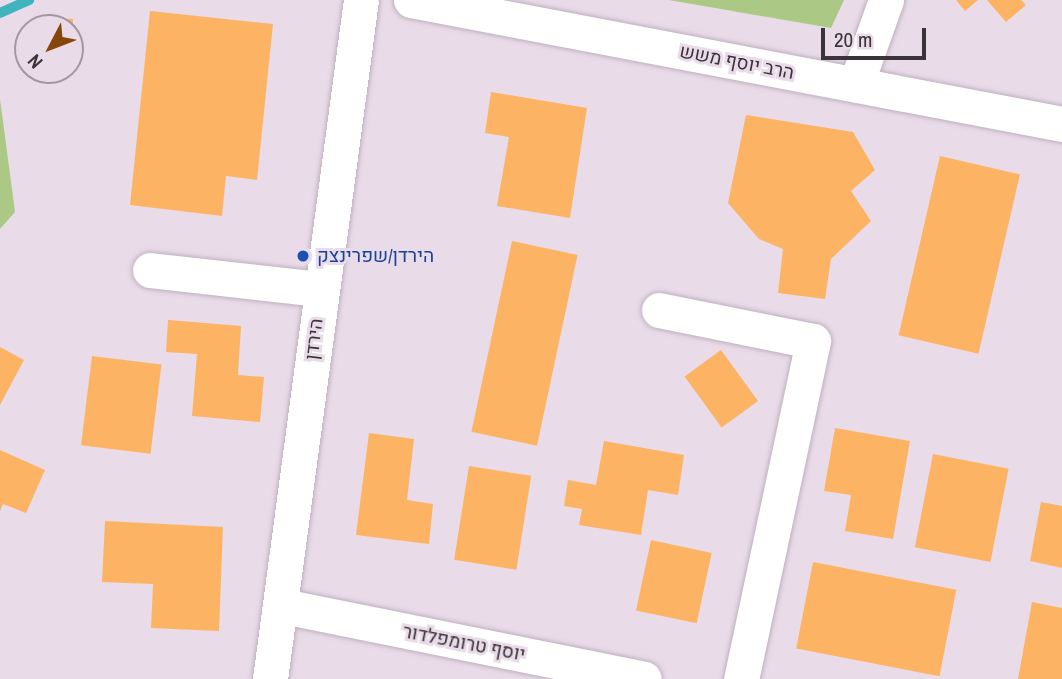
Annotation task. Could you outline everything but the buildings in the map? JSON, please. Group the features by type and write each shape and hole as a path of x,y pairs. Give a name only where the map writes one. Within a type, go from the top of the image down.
{"street":[{"name":"הירדן","path":"270,679 284,606 320,289 361,0"},
{"name":"הרב יוסף משש","path":"411,0 1062,124"},
{"path":"856,84 886,0"},
{"path":"149,270 320,289"},
{"path":"659,310 813,341 741,679"},
{"name":"יוסף טרומפלדור","path":"284,606 644,679"}],"green space":[{"path":"669,0 844,0 831,28"},
{"path":"0,99 15,212 0,229"}],"waterway":[{"path":"0,13 29,0"}],"place":[{"name":"הירדן/שפרינצק","path":"303,256"}]}
